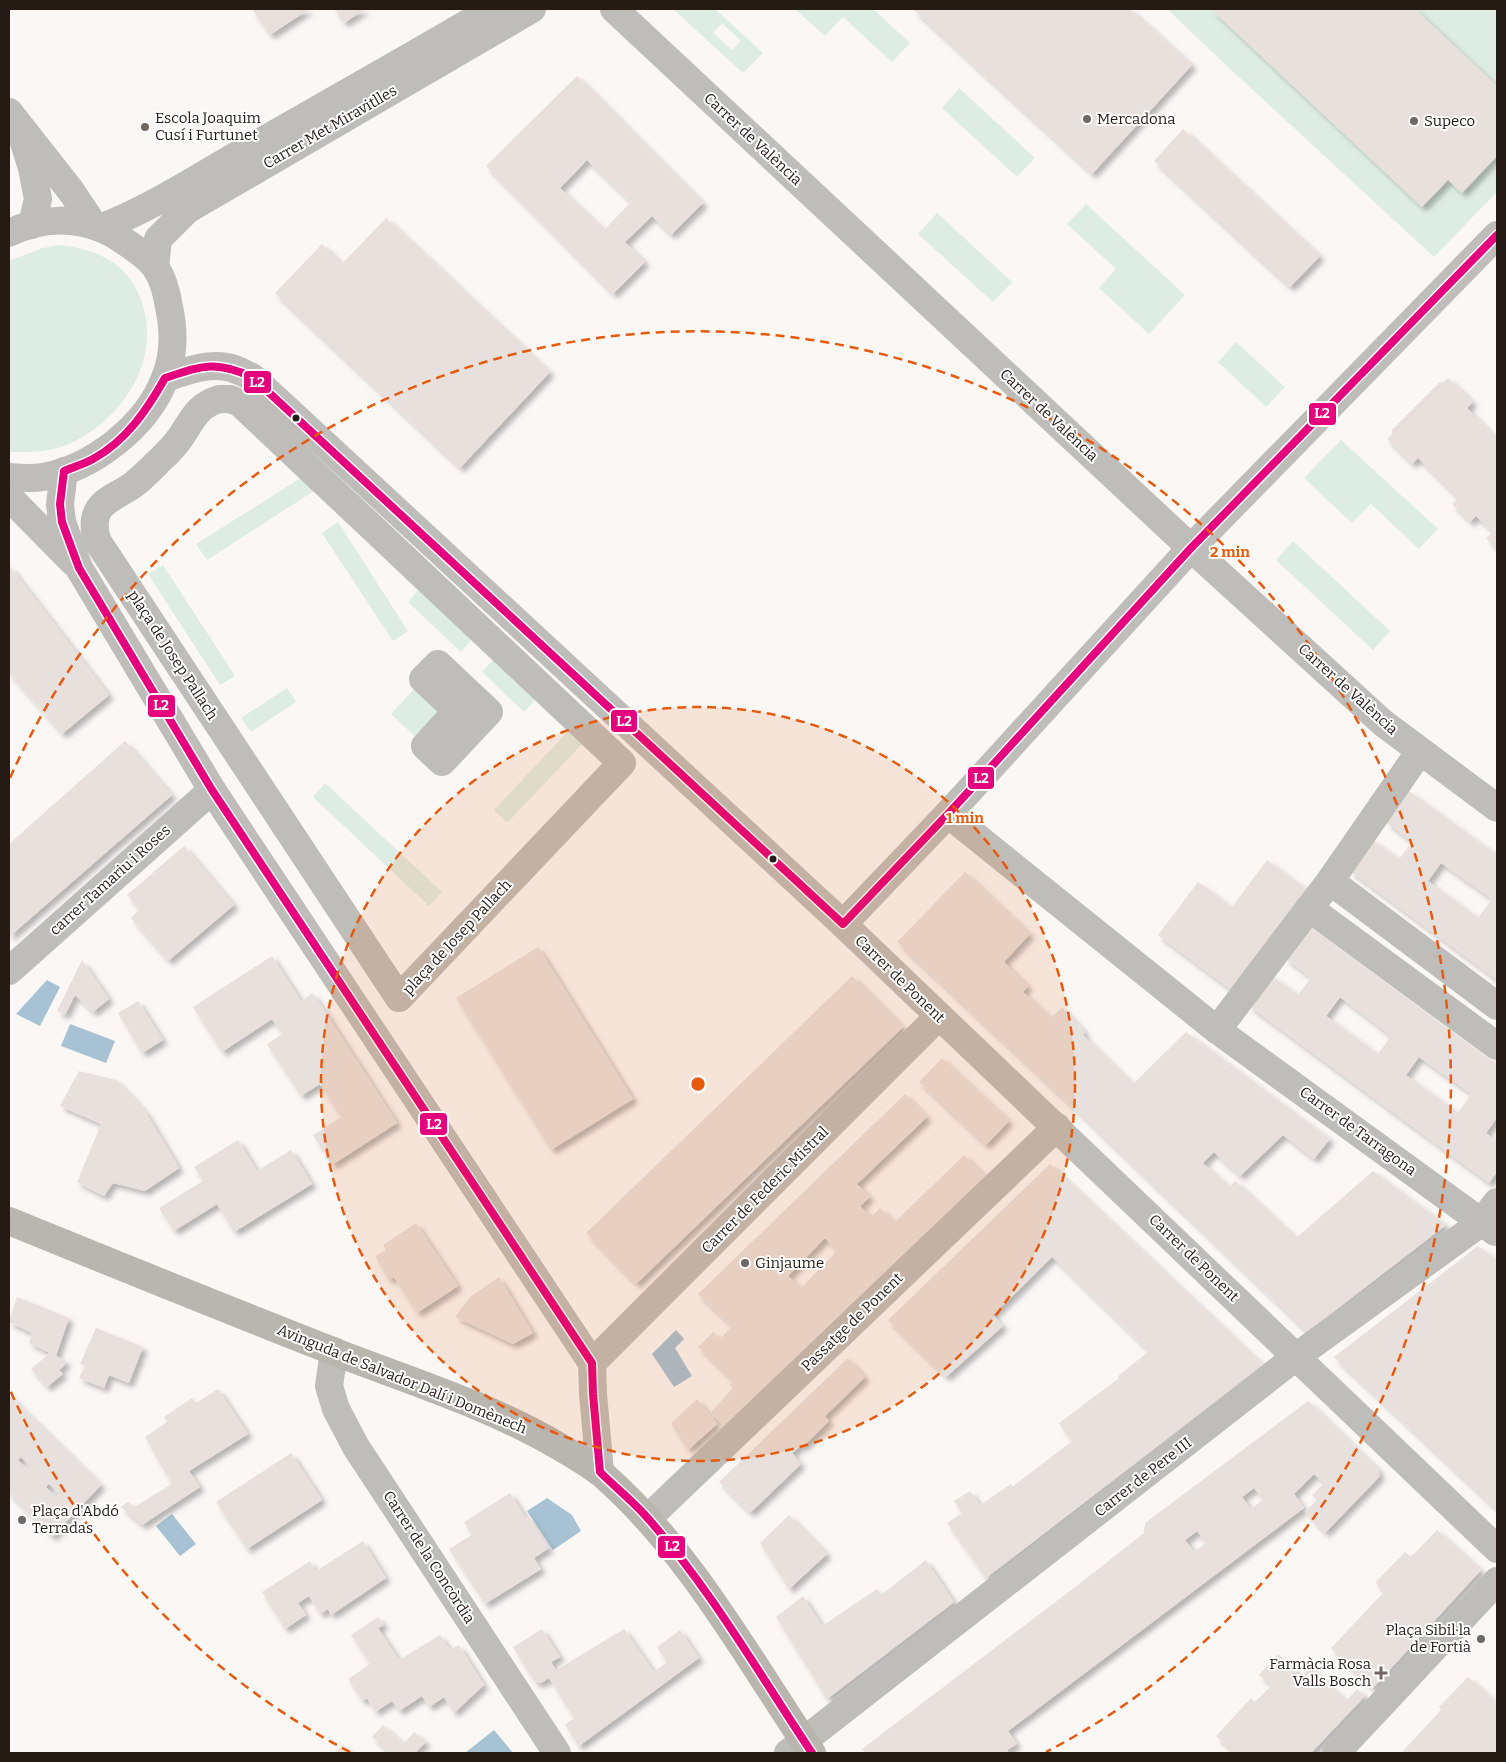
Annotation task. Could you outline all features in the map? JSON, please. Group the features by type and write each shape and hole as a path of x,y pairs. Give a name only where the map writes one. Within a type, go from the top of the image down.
{"main road":[{"name":"Avinguda de Salvador Dalí i Domènech","path":"9,1221 334,1352 491,1412 526,1428 568,1451 600,1472 648,1518 696,1580 801,1749"}],"street":[{"name":"Carrer Met Miravitlles","path":"96,226 131,215 492,9"},
{"name":"Carrer Met Miravitlles","path":"155,267 158,239 187,210 532,9"},
{"name":"Carrer de València","path":"614,9 1191,548 1382,723 1497,808"},
{"path":"13,117 96,226"},
{"path":"13,117 32,168 38,199 20,229"},
{"path":"9,477 42,478 92,460 108,449 130,430 150,406 165,378 173,338 172,319 166,292 155,267 125,241 96,226 77,221 60,220 20,229"},
{"path":"843,924 948,814 1191,548 1497,235"},
{"name":"Carrer de Ponent","path":"165,378 197,368 214,366 228,367 252,378 843,924 938,1017 1298,1356 1497,1548"},
{"name":"plaça de Josep Pallach","path":"219,399 230,399 240,403 622,763 400,998 98,542 94,532 94,521 104,503 133,485 154,466 177,442 200,409 208,402 219,399"},
{"path":"64,471 60,504 62,522 79,568 212,790 592,1363 600,1472"},
{"path":"9,496 79,568"},
{"path":"1217,1030 1310,908 1420,751"},
{"name":"carrer Tamariu i Roses","path":"9,971 212,790"},
{"name":"Carrer de Tarragona","path":"948,814 1217,1030 1492,1219"},
{"path":"1330,880 1497,1006"},
{"path":"1310,908 1497,1046"},
{"name":"Carrer de Federic Mistral","path":"592,1363 938,1017"},
{"name":"Passatge de Ponent","path":"648,1518 1056,1127"},
{"name":"Carrer de Pere III","path":"801,1749 1298,1356 1492,1219"},
{"name":"Carrer de la Concòrdia","path":"334,1352 330,1386 336,1409 356,1447 557,1753"},
{"path":"1336,1753 1497,1581"}],"shaded area":[{"path":"673,9 715,9 763,53 743,73","holes":["722,23 741,41 732,50 713,33"]},
{"path":"795,9 873,9 910,43 892,62 843,17 825,36"},
{"name":"Supeco","path":"1167,9 1497,9 1497,192 1434,257"},
{"path":"959,88 1035,158 1017,177 942,108"},
{"path":"1086,204 1185,295 1149,334 1099,288 1116,269 1067,224"},
{"path":"937,213 1012,282 993,302 918,234"},
{"path":"59,245 83,249 105,258 123,271 131,280 145,314 147,337 144,359 136,381 123,400 108,418 90,432 69,444 54,449 9,452 9,261 43,248"},
{"path":"1236,342 1285,387 1266,407 1218,362"},
{"path":"1341,440 1438,529 1419,549 1371,504 1352,523 1304,478"},
{"path":"307,474 317,489 207,560 196,544"},
{"path":"338,522 408,631 393,641 322,533"},
{"path":"1293,541 1390,631 1373,650 1276,560"},
{"path":"163,565 235,676 220,685 148,574"},
{"path":"420,588 473,638 461,652 408,602"},
{"path":"495,658 537,698 524,712 482,672"},
{"path":"423,679 457,711 425,746 391,714"},
{"path":"287,688 296,702 251,732 241,718"},
{"path":"570,729 584,742 507,823 494,810"},
{"path":"325,783 442,892 429,906 313,797"}],"water":[{"path":"47,980 60,987 40,1026 16,1014"},
{"path":"70,1024 115,1041 106,1063 61,1046"},
{"path":"676,1330 684,1339 675,1348 692,1376 674,1387 652,1354"},
{"path":"547,1498 572,1515 581,1531 553,1550 527,1511"},
{"path":"172,1514 196,1544 180,1556 156,1526"},
{"path":"494,1730 513,1753 465,1753"}],"building":[{"path":"252,9 309,9 270,35"},
{"path":"334,9 365,9 344,23"},
{"name":"Mercadona","path":"913,9 1130,9 1192,65 1092,174"},
{"name":"Supeco","path":"1211,9 1415,9 1497,86 1497,156 1462,193 1448,180 1422,207"},
{"path":"577,76 703,203 671,235 652,216 625,242 645,262 613,294 486,166","holes":["587,160 631,202 604,230 560,188"]},
{"path":"1183,129 1320,256 1290,287 1154,161"},
{"path":"386,218 550,372 460,468 275,293 322,244 342,264"},
{"path":"1448,378 1473,402 1467,408 1497,439 1497,549 1486,538 1493,532 1476,516 1470,522 1452,504 1458,498 1418,458 1412,464 1387,439 1393,433 1391,431 1440,382 1442,383"},
{"path":"9,565 109,695 62,734 9,673"},
{"path":"125,741 172,795 9,937 9,844"},
{"path":"1409,791 1497,855 1497,980 1350,871 1373,840 1399,859 1412,842 1386,822","holes":["1441,863 1492,899 1478,918 1428,881"]},
{"path":"184,846 234,905 168,961 131,918 140,909 127,895"},
{"path":"1267,860 1306,889 1230,989 1158,935 1198,882 1232,907"},
{"path":"965,872 1030,934 1004,962 1028,986 1023,992 1051,1018 1062,1007 1085,1032 1083,1035 1133,1084 1186,1032 1330,1139 1314,1159 1283,1135 1240,1176 1214,1152 1203,1163 1229,1187 1235,1181 1296,1238 1373,1171 1446,1225 1307,1332 897,942"},
{"path":"1309,926 1497,1065 1497,1118 1486,1133 1497,1142 1497,1172 1489,1183 1249,1006 1272,976 1298,995 1311,978 1285,958","holes":["1340,997 1391,1036 1378,1054 1326,1016","1419,1057 1471,1094 1458,1113 1406,1075"]},
{"path":"538,947 633,1099 551,1150 456,998"},
{"path":"272,956 301,1001 313,993 397,1123 332,1165 313,1135 341,1117 320,1084 301,1096 267,1044 282,1034 272,1019 222,1052 193,1007"},
{"path":"82,960 109,999 93,1012 75,995 65,1015 57,1011"},
{"path":"852,976 903,1027 636,1284 586,1233"},
{"path":"138,1001 163,1040 142,1053 118,1013"},
{"path":"942,1058 1009,1121 986,1145 919,1082"},
{"path":"79,1071 116,1080 145,1111 179,1168 145,1191 113,1183 104,1196 77,1182 101,1124 60,1106"},
{"path":"905,1094 927,1117 857,1184 870,1197 860,1206 871,1217 880,1208 895,1222 964,1155 987,1178 726,1428 711,1412 732,1389 730,1385 734,1381 698,1347 713,1332 720,1339 732,1326 698,1294","holes":["825,1238 837,1251 801,1288 788,1276"]},
{"path":"238,1140 257,1171 291,1150 312,1184 234,1232 217,1204 174,1231 159,1208 203,1181 194,1167"},
{"path":"1050,1164 1263,1365 986,1578 947,1523 962,1513 954,1501 970,1491 980,1505 1011,1484 1012,1487 1072,1441 1059,1423 1119,1378 1118,1376 1149,1351 1052,1257 993,1315 1003,1326 946,1377 888,1320"},
{"path":"416,1223 458,1286 417,1313 394,1277 389,1280 375,1256 386,1250 383,1245"},
{"path":"1478,1246 1497,1261 1497,1510 1334,1357"},
{"path":"499,1277 533,1333 513,1344 455,1317 471,1296"},
{"path":"17,1297 69,1318 56,1356 66,1361 59,1370 63,1374 47,1387 31,1369 50,1353 29,1343 32,1333 9,1322"},
{"path":"96,1328 143,1347 129,1383 109,1375 104,1388 79,1378 85,1366 80,1364"},
{"path":"848,1358 865,1377 825,1416 829,1421 803,1447 801,1445 792,1453 801,1464 750,1513 719,1482"},
{"path":"218,1389 248,1434 189,1471 200,1487 142,1525 121,1507 128,1502 134,1507 172,1484 145,1437 167,1422 164,1417 192,1398 196,1403"},
{"path":"9,1395 101,1485 52,1537 9,1493","holes":["21,1457 32,1467 28,1470 18,1460","49,1484 60,1494 57,1498 46,1487"]},
{"path":"697,1399 717,1424 688,1450 671,1423"},
{"path":"1308,1401 1378,1469 1380,1476 1325,1533 1305,1512 1317,1500 1312,1495 1324,1483 1314,1474 1294,1494 1304,1508 1008,1731 1017,1744 1007,1750 1009,1753 865,1753 862,1749 1144,1533 1145,1523","holes":["1254,1488 1263,1500 1251,1509 1242,1497","1197,1531 1206,1543 1194,1552 1185,1540"]},
{"path":"291,1453 322,1500 247,1549 216,1502"},
{"path":"510,1493 549,1548 534,1558 541,1569 485,1604 449,1549 472,1535 464,1522"},
{"path":"789,1515 827,1554 789,1589 760,1543"},
{"path":"1437,1530 1481,1570 1372,1689 1331,1648 1384,1592 1375,1583 1405,1552 1411,1557"},
{"path":"363,1541 386,1578 331,1615 328,1609 320,1614 309,1596 298,1603 306,1615 285,1629 262,1592 310,1561 316,1571"},
{"path":"926,1560 954,1602 827,1699 776,1617 803,1596 822,1626 877,1589 881,1595"},
{"path":"378,1617 384,1625 378,1628 399,1660 440,1635 450,1650 459,1645 484,1685 454,1713 444,1697 429,1707 422,1696 399,1711 392,1701 375,1712 367,1698 362,1701 348,1679 370,1664 351,1635"},
{"path":"542,1629 560,1657 551,1662 556,1670 624,1629 654,1672 667,1662 657,1647 680,1630 699,1658 579,1746 565,1725 574,1718 549,1678 541,1683 535,1682 513,1647"},
{"path":"1278,1654 1297,1672 1293,1677 1297,1681 1310,1667 1346,1701 1357,1689 1365,1696 1311,1753 1228,1753 1231,1750 1216,1736 1251,1698 1255,1702 1272,1685 1259,1675"},
{"path":"1468,1677 1497,1704 1497,1753 1405,1753 1403,1751 1441,1710 1439,1707"},
{"path":"383,1725 403,1744 414,1732 426,1742 415,1753 390,1753 372,1737"},
{"path":"343,1745 351,1753 334,1753"}],"transit line":[{"name":"L2","path":"812,1753 732,1630 690,1570 644,1514 600,1472 592,1363 212,790 79,568 62,522 60,504 64,471 83,464 105,452 126,434 151,402 165,378 189,370 208,367 228,368 252,377 843,924 948,814 1191,548 1497,235"}],"place":[{"name":"Mercadona","path":"1087,119"},
{"name":"Supeco","path":"1414,121"},
{"name":"Escola Joaquim Cusí i Furtunet","path":"145,127"},
{"name":"Ginjaume","path":"745,1263"},
{"name":"Plaça d'Abdó Terradas","path":"22,1520"},
{"name":"Plaça Sibil·la de Fortià","path":"1481,1639"},
{"name":"Farmàcia Rosa Valls Bosch","path":"1381,1673"}]}
